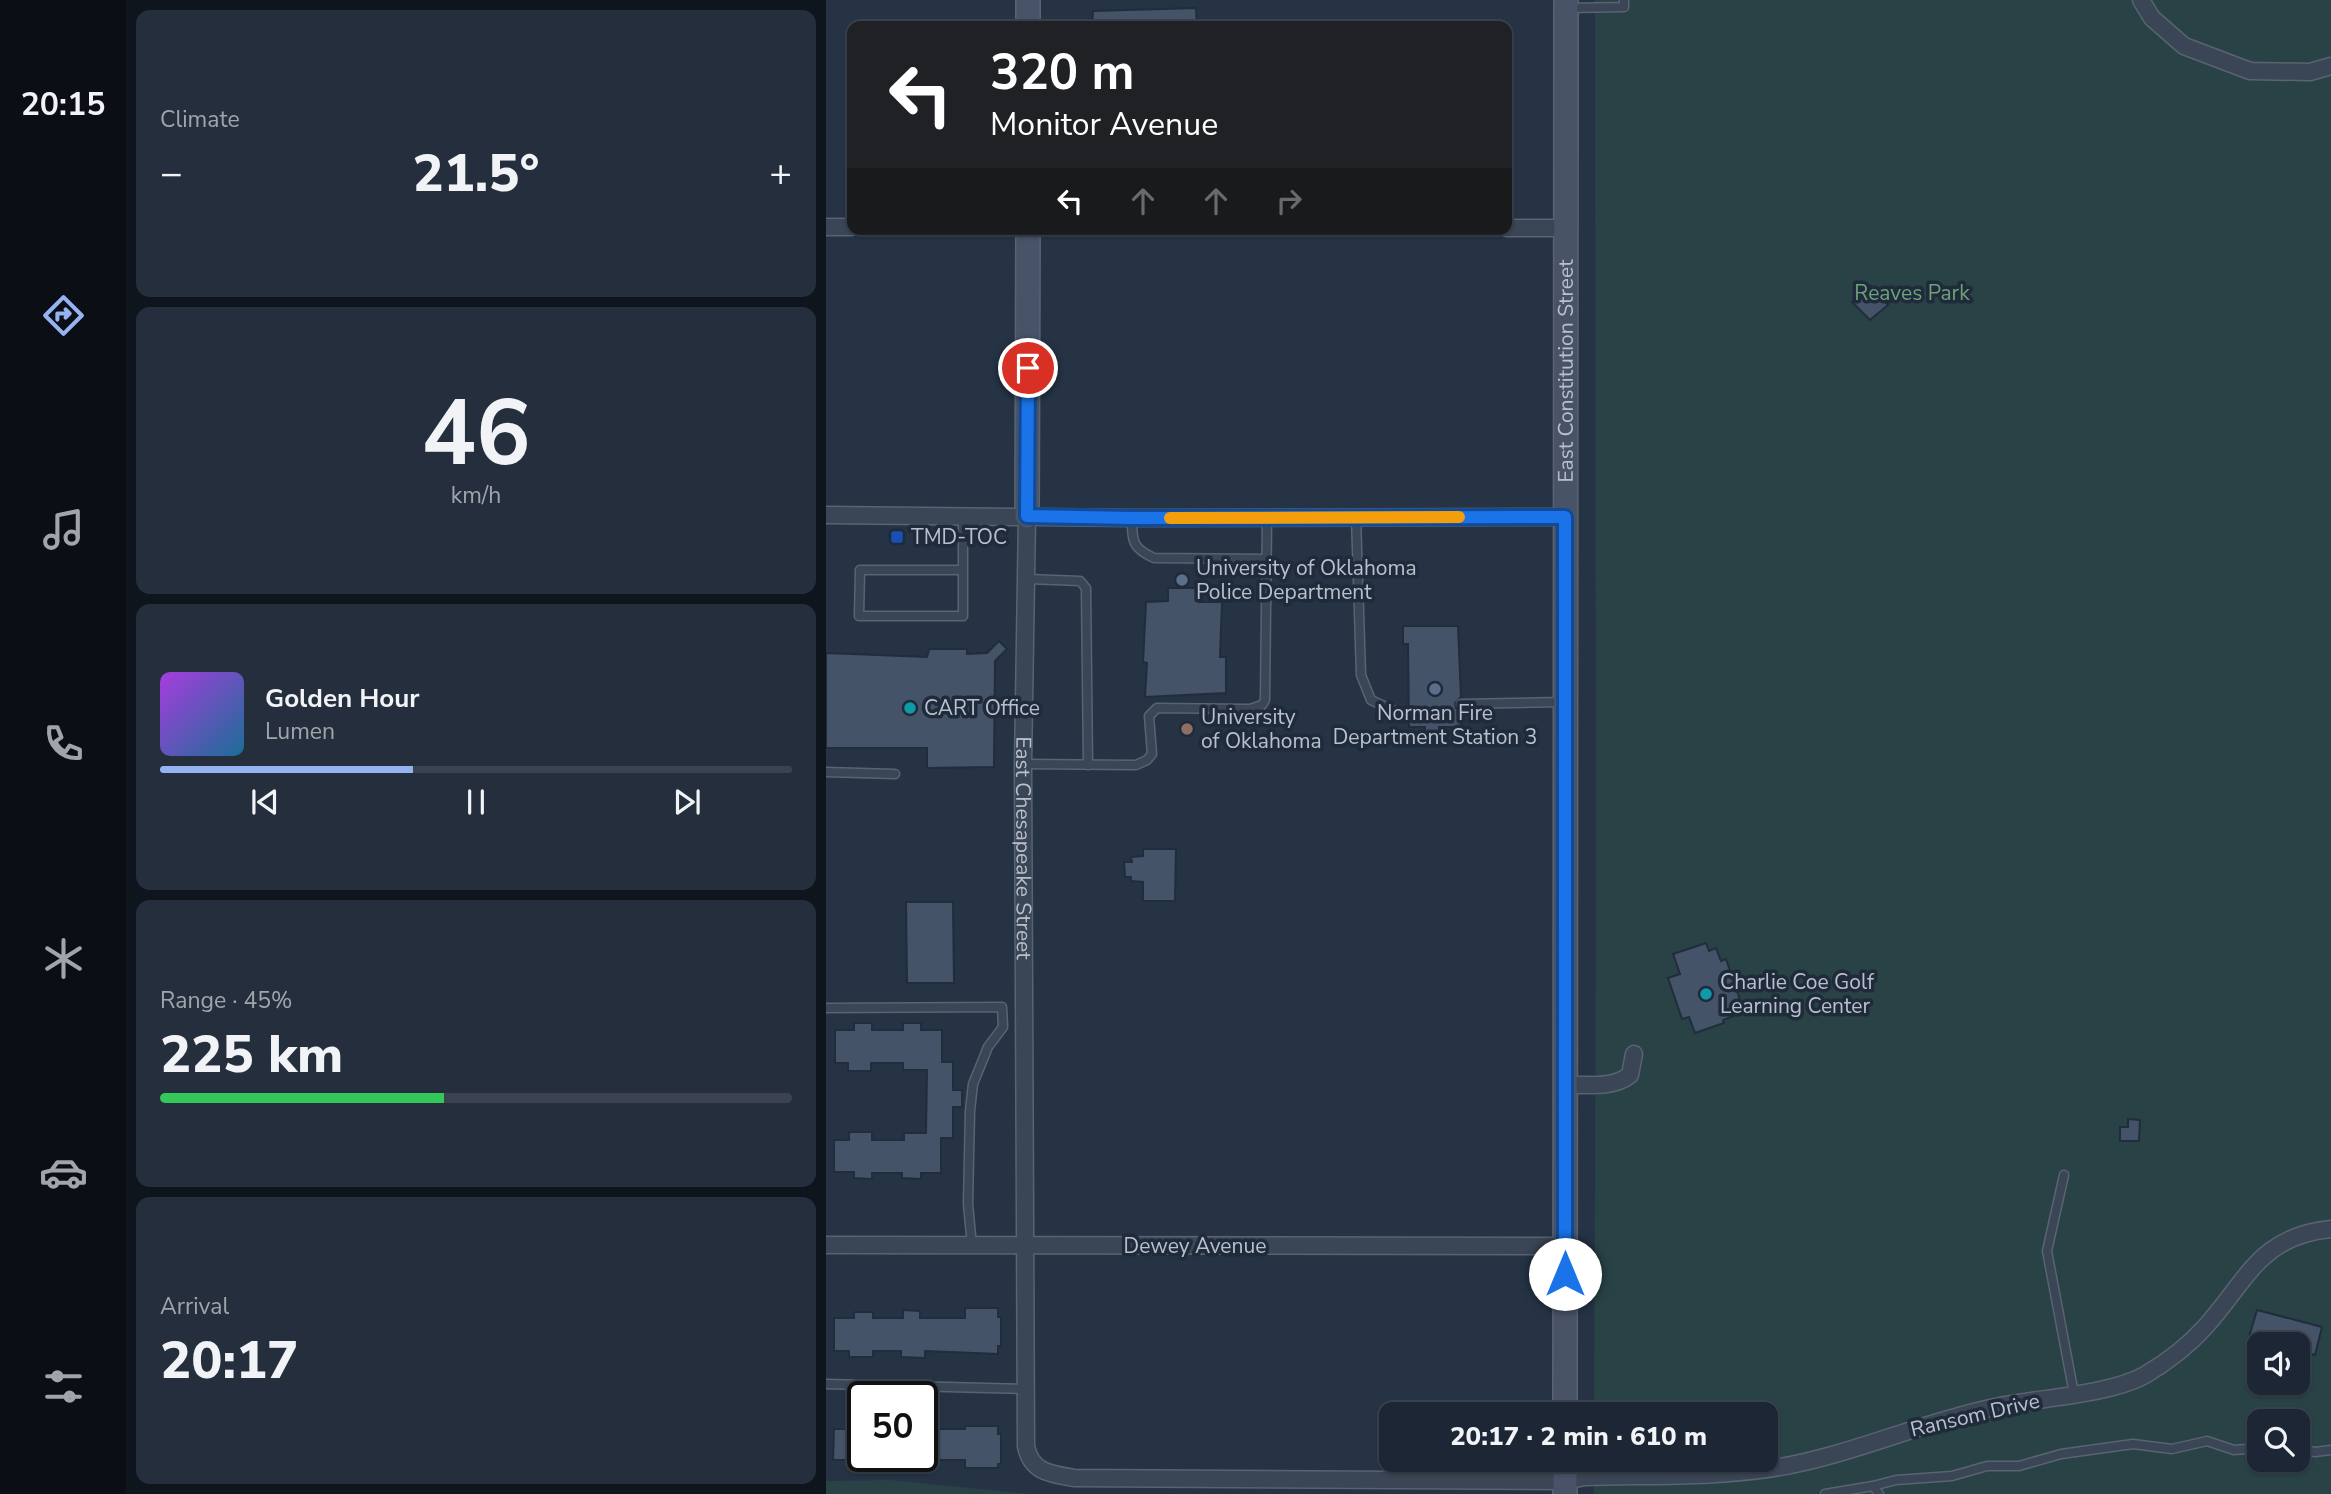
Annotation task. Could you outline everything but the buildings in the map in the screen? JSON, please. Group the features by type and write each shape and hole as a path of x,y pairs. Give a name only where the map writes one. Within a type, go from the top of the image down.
{"main road":[{"path":"1028,0 1028,21"},
{"name":"East Constitution Street","path":"1565,1402 1566,4"},
{"name":"East Chesapeake Street","path":"1027,516 1028,235"}],"street":[{"path":"2141,0 2151,18 2184,46 2250,71 2310,72 2331,66"},
{"path":"826,228 847,228"},
{"path":"1512,228 1566,228"},
{"path":"826,516 1565,517"},
{"name":"East Chesapeake Street","path":"1027,516 1023,764 1026,1446 1028,1458 1034,1465"},
{"path":"1565,1085 1604,1084 1623,1080 1630,1075 1634,1054"},
{"name":"Ransom Drive","path":"1034,1465 1043,1471 1074,1478 1565,1478 1732,1474 1782,1466 1836,1454 1943,1419 2121,1385 2143,1376 2176,1355 2206,1325 2252,1267 2271,1250 2291,1238 2311,1231 2331,1229"},
{"name":"Dewey Avenue","path":"826,1245 1565,1246"}],"lane":[{"path":"1566,4 1624,7 1624,0"},
{"path":"963,517 963,570 963,616 859,616 859,570 963,570"},
{"path":"1023,764 1136,765 1147,761 1152,754 1150,716 1157,708 1251,709 1262,705 1265,700 1267,517"},
{"path":"1356,517 1362,675 1371,700 1399,713"},
{"path":"1132,518 1132,539 1140,552 1154,558 1266,559"},
{"path":"1028,579 1080,581 1086,588 1088,765"},
{"path":"1461,704 1565,702"},
{"path":"826,772 895,774"},
{"path":"826,1007 1002,1007 1003,1027 988,1046 973,1084 968,1205 972,1246"},
{"path":"1002,1016 1024,1016"},
{"path":"2064,1175 2047,1251 2074,1394"},
{"path":"826,1384 1026,1389"},
{"path":"1825,1494 1896,1480 1952,1476 1987,1466 2019,1466 2061,1454 2133,1444 2172,1449 2207,1441 2234,1450 2247,1449"},
{"path":"2310,1450 2331,1450"},
{"path":"1873,1486 1879,1494"}],"green space":[{"name":"Reaves Park","path":"1595,0 2331,0 2331,1494 1594,1494 1594,1472 1778,1472 1778,1402 1594,1402"},
{"path":"890,1480 1031,1494 826,1494 826,1481"}],"slow traffic":[{"path":"1170,518 1459,517"}],"place":[{"name":"TMD-TOC","path":"897,537"},
{"name":"University of Oklahoma Police Department","path":"1182,580"},
{"name":"Norman Fire Department Station 3","path":"1435,689"},
{"name":"CART Office","path":"910,708"},
{"name":"University of Oklahoma","path":"1187,729"},
{"name":"Charlie Coe Golf Learning Center","path":"1706,994"}],"route":[{"path":"1028,368 1027,516 1565,517 1565,1274"}]}
